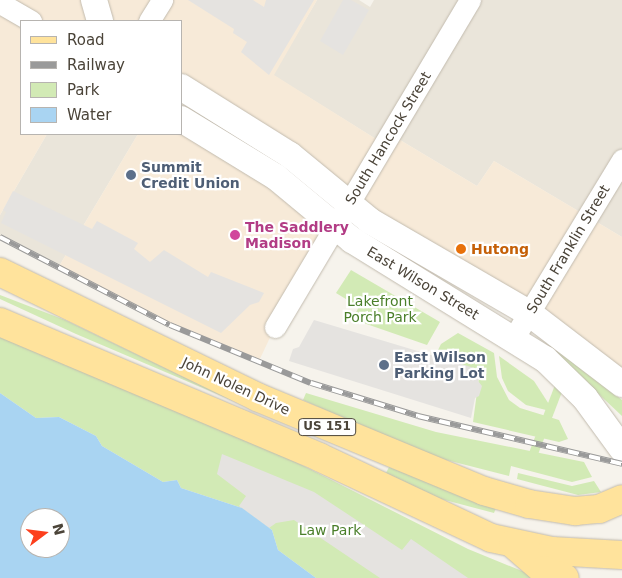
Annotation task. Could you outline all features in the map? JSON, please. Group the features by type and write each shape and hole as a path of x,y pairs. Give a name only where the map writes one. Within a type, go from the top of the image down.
{"main road":[{"name":"John Nolen Drive","path":"0,272 257,397 484,491 529,504 575,511 599,509 622,499"},
{"name":"US 151","path":"0,322 319,457 472,531 512,544 571,553 622,555"},
{"path":"512,544 543,570 565,578"}],"street":[{"path":"94,0 100,20"},
{"path":"150,20 162,0"},
{"name":"South Hancock Street","path":"275,327 470,0"},
{"path":"0,3 29,20"},
{"name":"East Wilson Street","path":"182,88 290,155 370,222 529,313 622,384"},
{"name":"East Wilson Street","path":"182,120 276,177 352,240 513,339 566,378 596,412 622,449"},
{"name":"South Franklin Street","path":"513,339 622,160"}],"shaded area":[{"path":"0,0 317,0 274,75 384,144 390,134 477,186 494,161 622,237 622,384 182,88 182,20 20,20 20,135 46,135 0,215"},
{"path":"188,0 253,0 264,7 266,0 314,0 269,75 241,52 247,42 233,33 234,29"},
{"path":"317,0 359,0 370,7 374,0 622,0 622,237 494,161 477,186 390,134 384,144 273,75"},
{"path":"343,0 351,0 369,10 343,55 320,41"},
{"path":"46,135 137,135 58,268 0,237 0,215"},
{"path":"137,135 182,135 335,226 275,327 258,363 143,312 58,268"},
{"path":"13,191 92,229 97,221 138,243 134,249 150,262 164,250 208,277 211,272 264,293 259,302 250,305 221,333 1,223 6,212 3,210"},
{"name":"East Wilson Parking Lot","path":"314,320 481,370 478,381 482,386 479,396 475,398 471,418 289,361 293,349 299,347"},
{"path":"222,454 314,492 402,550 411,539 468,578 380,578 294,520 276,523 269,528 239,506 246,496 217,474"}],"green space":[{"name":"Lakefront Porch Park","path":"351,270 440,322 427,345 352,319 359,307 336,293"},
{"path":"0,295 65,320 238,403 76,334 0,299"},
{"name":"Law Park","path":"0,333 290,459 468,549 539,578 316,578 278,550 272,530 242,508 181,488 177,480 163,482 102,446 96,436 59,417 36,418 0,393"},
{"path":"458,333 494,353 497,377 509,400 520,408 559,420 568,439 559,442 473,422 479,377 436,354 441,344"},
{"path":"558,349 622,400 622,416 556,354"},
{"path":"499,356 534,381 554,412 526,405 508,391 502,378"},
{"path":"555,385 563,388 538,455 529,452"},
{"path":"306,393 436,432 584,462 592,477 572,482 511,466 509,476 419,453 303,400"},
{"path":"389,467 496,508 494,513 441,499 386,473"},
{"path":"518,473 572,486 594,481 601,492 578,495 517,479"}],"water":[{"path":"0,393 36,418 59,417 96,436 102,446 163,482 177,480 181,488 242,508 272,530 278,550 316,578 0,578"}],"railway":[{"path":"0,237 170,325 311,383 418,416 622,464"}],"place":[{"name":"Summit Credit Union","path":"131,175"},
{"name":"The Saddlery Madison","path":"235,235"},
{"name":"Hutong","path":"461,249"},
{"name":"East Wilson Parking Lot","path":"384,365"}]}
